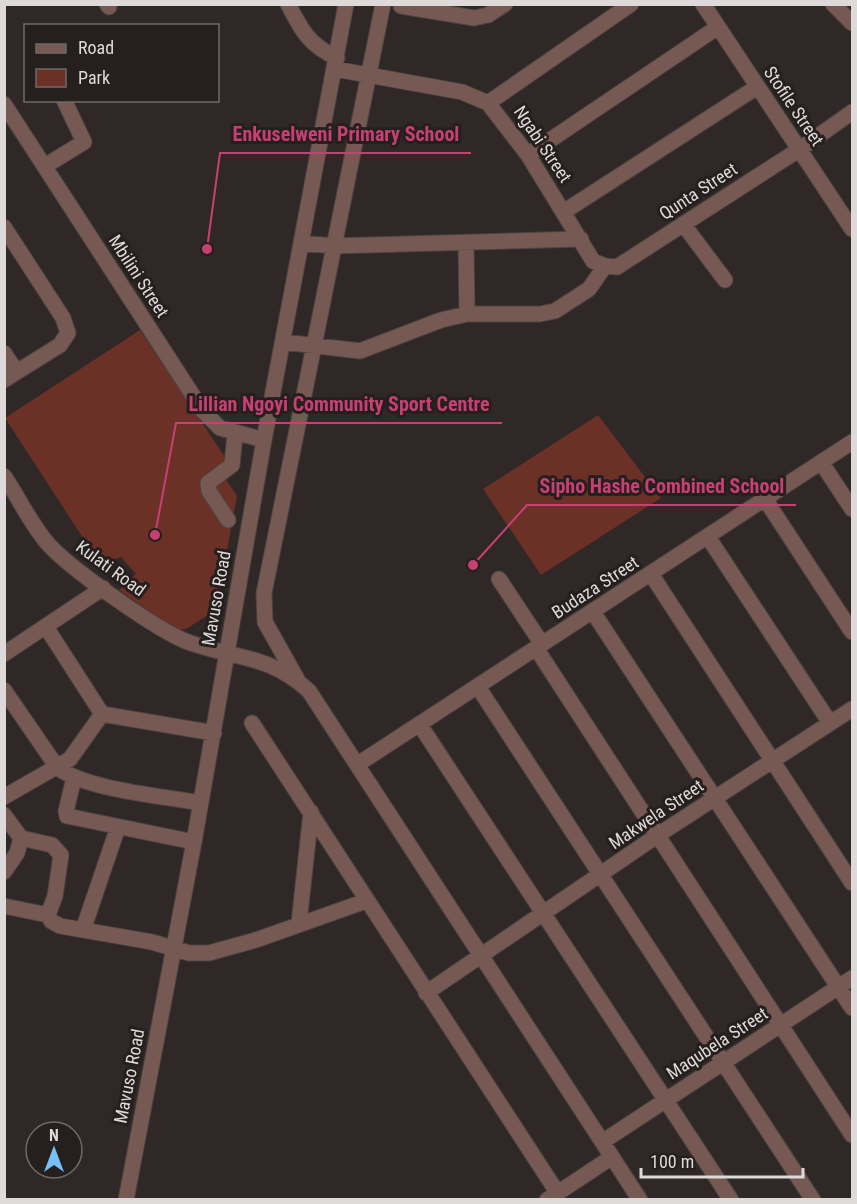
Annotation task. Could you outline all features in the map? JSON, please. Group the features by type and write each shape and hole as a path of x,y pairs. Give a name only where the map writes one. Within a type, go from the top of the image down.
{"street":[{"path":"288,4 306,37 336,64"},
{"name":"Mavuso Road","path":"126,1200 194,842 264,440 346,4"},
{"path":"383,4 312,347 304,407 263,609 265,622 298,681 309,691 358,764 640,1200"},
{"path":"401,6 474,18 489,15 505,4"},
{"path":"489,103 631,4"},
{"name":"Stofile Street","path":"703,4 852,229"},
{"path":"528,155 718,27"},
{"name":"Ngabi Street","path":"336,64 369,75 462,92 489,103 528,155 565,211 594,261 611,266"},
{"path":"565,211 757,87"},
{"path":"45,166 84,141 65,102"},
{"name":"Mbilini Street","path":"4,104 203,411 220,428 235,434 264,440"},
{"name":"Qunta Street","path":"611,266 683,224 800,149 852,111"},
{"path":"683,224 725,280"},
{"path":"4,227 66,323 68,333 60,345 10,375 4,353"},
{"path":"302,243 333,246 581,239"},
{"path":"466,243 467,314"},
{"path":"284,342 312,347 367,350 441,320 467,314 540,314 555,311 589,289 611,266"},
{"path":"228,520 208,483 232,465 235,434"},
{"name":"Budaza Street","path":"358,764 852,442"},
{"path":"821,462 852,509"},
{"name":"Kulati Road","path":"4,476 49,545 102,588 175,637 267,664 298,681"},
{"path":"765,499 852,632"},
{"path":"708,537 830,723"},
{"path":"651,574 852,883"},
{"path":"499,579 658,835 852,1135"},
{"path":"6,651 46,627 102,588"},
{"path":"593,612 852,1008"},
{"path":"46,627 102,714 214,733"},
{"path":"478,687 813,1200"},
{"path":"4,690 57,767 74,778 201,803"},
{"name":"Makwela Street","path":"426,993 715,797 852,709"},
{"path":"4,797 57,767 76,753 102,714"},
{"path":"252,723 426,993 551,1197 612,1157"},
{"path":"420,725 731,1200"},
{"path":"74,778 66,815 194,842"},
{"path":"299,923 311,812"},
{"path":"4,815 21,838 52,845 61,855 54,896 48,915"},
{"path":"83,930 118,827"},
{"path":"4,872 16,853 21,838"},
{"path":"4,906 48,915 54,923 196,954 219,951 366,901"},
{"name":"Maqubela Street","path":"602,1142 852,978"}],"green space":[{"path":"140,330 227,460 217,466 237,496 216,610 186,629 176,630 119,590 136,574 121,557 100,564 5,418"},
{"path":"598,415 661,498 541,575 483,489"}],"place":[{"name":"Enkuselweni Primary School","path":"207,249"},
{"name":"Lillian Ngoyi Community Sport Centre","path":"155,535"},
{"name":"Sipho Hashe Combined School","path":"473,565"}]}
